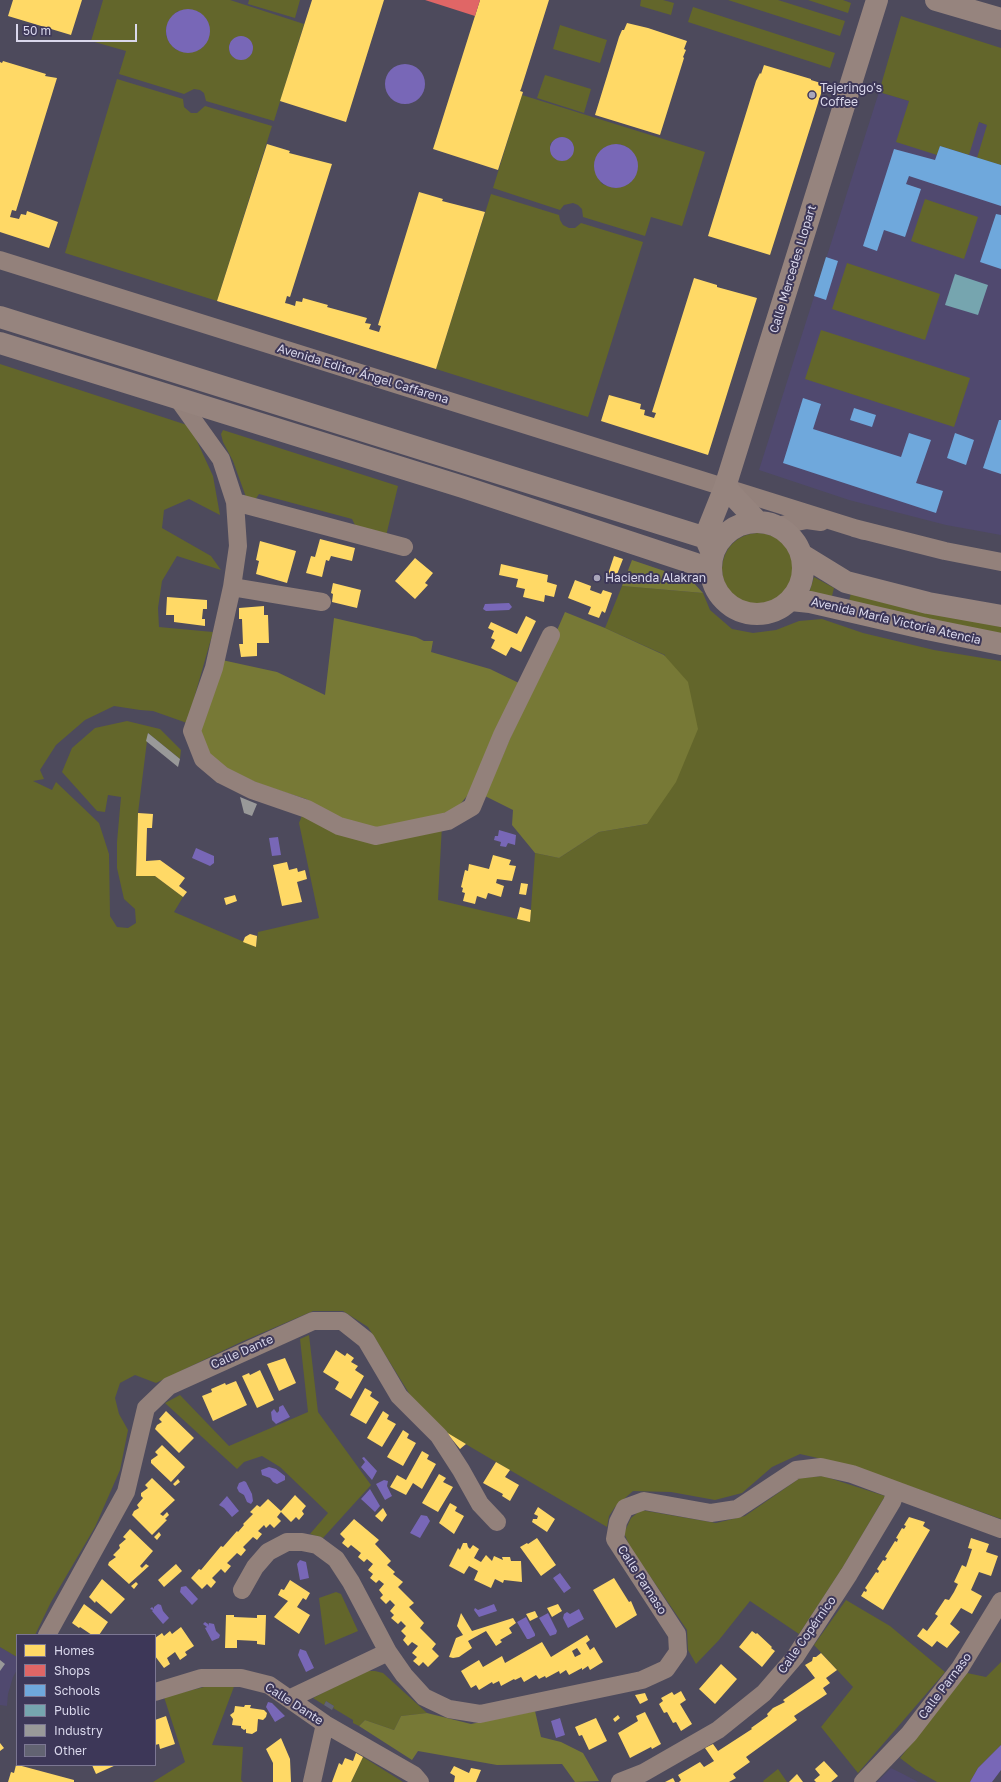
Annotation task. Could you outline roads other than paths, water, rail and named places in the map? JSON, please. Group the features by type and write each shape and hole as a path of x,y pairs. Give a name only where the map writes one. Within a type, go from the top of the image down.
{"main road":[{"name":"Calle Mercedes Llopart","path":"712,551 726,487 877,0"},
{"path":"936,0 1001,19"},
{"path":"0,317 712,551"},
{"path":"0,343 463,487 712,551"},
{"path":"726,487 767,524 792,538 802,555 803,579 792,600 781,608 768,613 754,614 741,611 729,604 720,595 713,582 712,551 736,527 767,524"},
{"name":"Avenida María Victoria Atencia","path":"802,555 846,582 928,603 1001,616"},
{"name":"Avenida María Victoria Atencia","path":"792,600 816,603 926,629 1001,644"}],"street":[{"name":"Avenida Editor Ángel Caffarena","path":"0,260 726,487"},
{"path":"178,399 221,459 235,502 238,546 232,587 214,668 192,731 203,759 222,775 252,790 307,809 338,826 376,836 448,821 472,808 502,735 551,635"},
{"path":"726,487 864,531 945,552 1001,562"},
{"path":"235,502 404,547"},
{"path":"767,524 807,520 864,531"},
{"path":"232,587 322,602"},
{"name":"Calle Dante","path":"48,1634 126,1492 146,1408 168,1386 313,1320 342,1321 366,1340 399,1396 439,1436 461,1470 480,1504 497,1522"},
{"name":"Calle Parnaso","path":"242,1590 255,1567 268,1552 287,1542 302,1542 317,1545 336,1559 351,1582 388,1652 404,1675 424,1697 449,1709 480,1714 642,1680 666,1669 678,1652 676,1634 615,1539 618,1522 625,1508 644,1501 711,1513 737,1509 796,1470 821,1467 852,1474 1001,1529"},
{"name":"Calle Copérnico","path":"620,1782 643,1773 718,1730 764,1693 795,1657 849,1574 892,1502 896,1491"},
{"name":"Calle Parnaso","path":"863,1782 909,1734 960,1668 1001,1601"},
{"path":"289,1699 388,1652"},
{"name":"Calle Dante","path":"156,1692 201,1678 241,1678 269,1685 325,1724 414,1776 420,1782"},
{"path":"312,1782 325,1724"}],"place":[{"name":"Tejeringo's Coffee","path":"812,95"},
{"name":"Hacienda Alakran","path":"597,578"}]}
